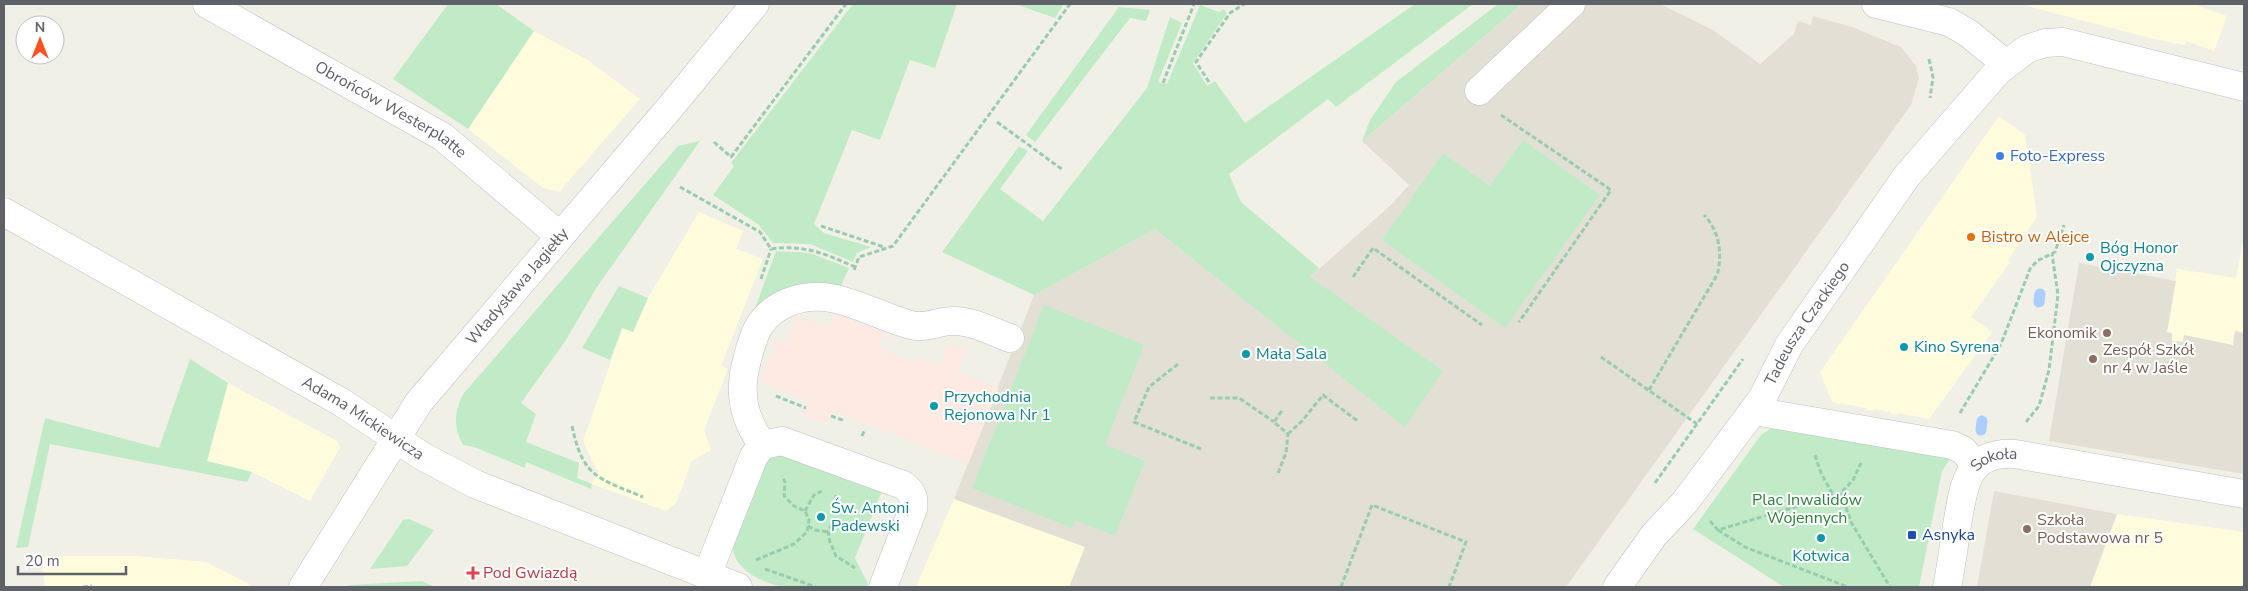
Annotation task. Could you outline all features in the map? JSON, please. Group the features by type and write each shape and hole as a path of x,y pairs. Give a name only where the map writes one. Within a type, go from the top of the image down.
{"street":[{"name":"Obrońców Westerplatte","path":"207,4 443,137 560,236"},
{"name":"Władysława Jagiełły","path":"303,587 349,517 395,438 419,402 673,104 754,4"},
{"path":"1488,100 1571,4"},
{"path":"1876,4 1949,22 1968,33 2006,64"},
{"name":"Tadeusza Czackiego","path":"1617,587 1654,535 1685,502 1754,411 1766,392 1789,345 1906,177 2006,64 2037,44 2063,42 2244,88"},
{"name":"Adama Mickiewicza","path":"4,212 341,402 422,456 475,484 707,575 745,571"},
{"path":"770,443 747,418 742,399 743,381 745,367 755,335 766,315 780,306 810,296 827,296 914,326 959,322 1010,338"},
{"name":"Sokoła","path":"1754,411 1952,445 1963,450 1976,466 1990,457 2015,454 2244,494"},
{"path":"707,575 750,463 770,443 787,442 908,488 913,497 913,509 883,587"},
{"path":"1947,587 1963,488 1968,475 1976,466"}],"path":[{"path":"714,142 732,157 846,4"},
{"path":"859,258 893,246 1070,4"},
{"path":"1163,83 1194,4"},
{"path":"1209,82 1196,62 1230,13 1244,4"},
{"path":"1928,59 1933,77 1928,101"},
{"path":"1488,100 1505,119 1610,190 1519,322"},
{"path":"997,122 1063,170"},
{"path":"680,187 760,232 771,248 809,248 855,267"},
{"path":"1648,390 1717,275 1719,267 1718,245 1712,226 1704,215"},
{"path":"1956,418 2003,339 2033,265 2044,256 2052,254 2056,249 2064,225"},
{"path":"821,226 886,248"},
{"path":"1353,277 1373,248 1482,324"},
{"path":"2025,426 2042,399 2049,370 2058,301 2057,281 2052,254"},
{"path":"1601,357 1697,424"},
{"path":"1178,364 1149,387 1134,422 1201,449"},
{"path":"1278,473 1286,453 1288,434 1302,421 1323,394 1359,422"},
{"path":"1210,398 1239,398 1288,434"},
{"path":"789,401 806,408"},
{"path":"1274,422 1282,410"},
{"path":"831,416 845,422"},
{"path":"572,426 576,446 588,469 597,478 643,497"},
{"path":"745,571 798,541 807,532 809,520 805,511 794,506 784,496 785,480 775,464 770,443"},
{"path":"1815,448 1818,467 1833,495"},
{"path":"1718,530 1840,493 1856,474 1864,457"},
{"path":"850,466 835,488 835,518 828,532 836,556 852,566 858,574"},
{"path":"805,511 814,495 835,488"},
{"path":"1840,493 1851,522 1890,587"},
{"path":"1341,587 1372,505 1466,542 1449,587"},
{"path":"1708,518 1718,530 1746,547 1848,587"},
{"path":"808,526 828,532"},
{"path":"745,571 816,587"},
{"path":"83,587 92,586"}],"shaded area":[{"path":"1522,4 1660,4 1713,30 1760,64 1794,34 1798,21 1811,25 1813,16 1852,27 1901,47 1916,66 1919,78 1911,105 1566,587 1069,587 1085,547 954,499 1034,295 1155,229 1266,316 1391,205 1409,185 1362,141"},
{"path":"2020,4 2198,4 2198,6 2227,16 2214,51 2186,41 2184,45 2150,38"},
{"path":"534,31 586,59 640,99 559,192 543,188 468,129"},
{"path":"1999,116 2025,135 2037,217 2008,260 2010,262 1971,317 1992,332 1929,419 1898,413 1898,415 1891,414 1891,412 1874,409 1873,411 1866,410 1867,408 1832,402 1820,372"},
{"path":"699,212 743,231 736,249 763,259 721,366 728,369 704,430 711,450 692,461 676,503 666,511 592,484 599,470 596,469 583,441 623,328 633,332 648,298"},
{"path":"2244,238 2244,333 2235,331 2233,345 2184,335 2183,342 2171,341 2172,333 2167,332 2177,269 2236,278"},
{"path":"2079,263 2176,281 2167,332 2172,333 2172,341 2183,342 2184,335 2233,345 2235,331 2244,333 2244,474 2049,441"},
{"path":"836,313 883,332 878,347 915,363 918,357 940,365 949,343 966,350 958,372 999,388 968,464 833,410 828,424 802,415 808,400 761,381 776,339 787,343 797,316 829,327"},
{"path":"228,383 337,441 340,447 310,501 252,472 207,461"},
{"path":"1994,491 2117,514 2090,587 1977,587"},
{"path":"954,499 1086,547 1069,587 916,587"},
{"path":"2117,514 2244,532 2244,587 2090,587"},
{"path":"136,556 206,562 254,587 45,587 41,558"}],"green space":[{"path":"448,4 496,4 534,31 468,129 393,79"},
{"path":"853,4 957,4 935,68 910,60 880,140 852,130 814,224 824,233 871,247 857,253 853,262 810,244 773,243 759,225 713,195 734,166 731,163"},
{"path":"1015,4 1062,4 1062,7 1055,18"},
{"path":"1415,4 1473,4 1336,107 1328,99 1229,174 1241,202 1319,268 1310,277 1443,371 1405,427 1155,229 1034,295 942,252 1019,146 1028,151 1000,189 1043,221 1147,88 1170,17 1182,23 1158,82 1167,84 1200,5 1219,12 1224,9 1227,13 1193,63 1207,86 1215,81 1245,123"},
{"path":"1498,4 1522,4 1362,141 1370,120 1396,82"},
{"path":"1119,7 1150,10 1146,21 1130,18 1035,142 1026,135"},
{"path":"1523,140 1600,195 1505,328 1382,240 1443,153 1490,186"},
{"path":"700,141 597,287 566,340 521,403 536,414 526,442 579,463 577,478 592,484 591,489 526,462 525,468 474,447 463,445 456,426 456,419 458,406 464,393 678,146"},
{"path":"776,251 810,253 849,268 840,288 751,319"},
{"path":"619,286 648,298 633,332 622,328 610,360 582,348"},
{"path":"1044,305 1144,345 1105,445 1145,461 1115,536 1075,520 1072,528 972,488"},
{"path":"190,359 228,383 207,461 252,472 247,482 50,444 28,547 16,548 45,418 159,448"},
{"name":"Plac Inwalidów Wojennych","path":"1773,427 1951,458 1942,471 1919,587 1784,587 1693,529 1761,435"},
{"path":"779,454 882,491 855,558 868,584 867,587 815,589 785,587 759,579 750,574 737,561 733,544 762,469 768,460"},
{"path":"409,519 434,530 407,566 370,569 403,520"},
{"path":"422,581 435,587 343,587 350,585"}],"waterway":[{"path":"2039,302 2040,294"},
{"path":"1981,430 1982,421"}],"place":[{"name":"Foto-Express","path":"2000,156"},
{"name":"Bistro w Alejce","path":"1971,237"},
{"name":"Bóg Honor Ojczyzna","path":"2090,257"},
{"name":"Ekonomik","path":"2107,333"},
{"name":"Kino Syrena","path":"1904,347"},
{"name":"Mała Sala","path":"1246,354"},
{"name":"Zespół Szkół nr 4 w Jaśle","path":"2093,359"},
{"name":"Przychodnia Rejonowa Nr 1","path":"934,406"},
{"name":"Św. Antoni Padewski","path":"821,517"},
{"name":"Szkoła Podstawowa nr 5","path":"2027,529"},
{"name":"Asnyka","path":"1912,535"},
{"name":"Kotwica","path":"1821,538"},
{"name":"Pod Gwiazdą","path":"473,573"}]}
